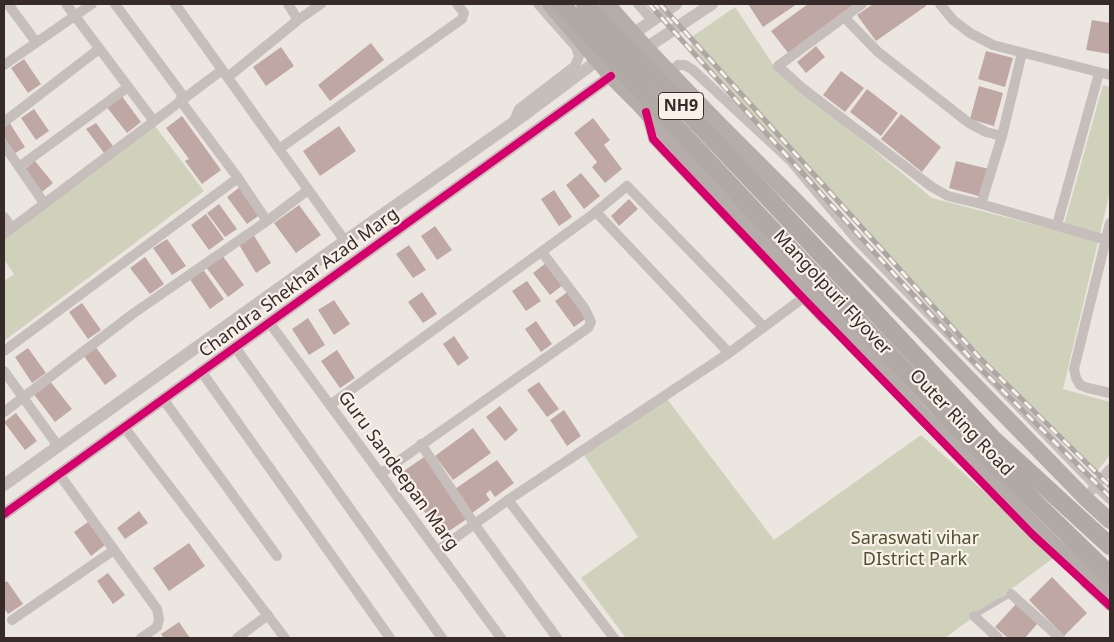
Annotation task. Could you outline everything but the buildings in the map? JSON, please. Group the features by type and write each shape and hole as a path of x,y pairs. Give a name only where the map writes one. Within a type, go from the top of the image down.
{"highway":[{"name":"Mangolpuri Flyover","path":"561,4 960,429 1110,575"},
{"name":"Mangolpuri Flyover","path":"585,4 993,439 1110,546"}],"main road":[{"name":"Outer Ring Road","path":"550,4 611,76 925,418 1053,544 1110,594"},
{"name":"Outer Ring Road","path":"607,4 646,48 720,125 1090,492 1110,521"},
{"path":"686,157 697,158 707,155 714,149 720,138 720,125"}],"street":[{"path":"8,4 36,42"},
{"path":"66,4 153,120"},
{"path":"4,65 92,4"},
{"path":"115,4 268,221"},
{"path":"175,4 345,241"},
{"path":"288,4 298,20"},
{"path":"4,217 8,231 153,120 182,99 225,74 321,4"},
{"path":"279,148 462,20 464,13 457,4"},
{"path":"513,123 519,109 575,66 579,56 576,47 538,4"},
{"path":"638,4 653,21"},
{"path":"633,34 676,4"},
{"path":"646,48 712,4"},
{"path":"862,4 778,66 802,87 932,187 948,196 1108,240"},
{"path":"940,4 952,20 970,33 993,44 1110,76"},
{"path":"844,17 878,52 969,123 986,132 1002,136"},
{"path":"4,122 100,49"},
{"path":"981,204 1002,136 1022,53"},
{"name":"Chandra Shekhar Azad Marg","path":"4,485 530,111 598,60"},
{"path":"670,73 678,65 685,65 692,70 790,160 871,254 1090,492 1110,499"},
{"path":"1058,225 1099,73"},
{"name":"Chandra Shekhar Azad Marg","path":"4,514 611,76"},
{"path":"19,167 128,86"},
{"path":"530,111 539,127"},
{"path":"646,112 653,139 803,298 1033,535 1110,606"},
{"path":"4,145 44,203"},
{"path":"4,351 238,178"},
{"path":"330,405 542,252 596,212 627,186 764,328"},
{"path":"4,412 134,313 268,221 308,190"},
{"path":"596,212 729,353"},
{"path":"1110,223 1108,240 1074,369 1080,384 1088,388 1110,393"},
{"path":"380,474 588,328 591,322 585,309 542,252"},
{"path":"437,551 508,500 729,353 803,298"},
{"name":"Guru Sandeepan Marg","path":"269,322 501,638"},
{"path":"235,347 442,638"},
{"path":"4,371 71,465"},
{"path":"201,371 390,638"},
{"path":"163,399 277,556"},
{"path":"124,427 285,638"},
{"path":"422,444 475,525 557,638"},
{"path":"46,455 157,609 160,619 157,627 141,638"},
{"path":"1090,492 1110,469"},
{"path":"508,500 614,638"},
{"path":"12,620 114,550"},
{"path":"1011,594 1060,638"},
{"path":"237,638 268,615"},
{"path":"974,616 998,638"}],"lane":[{"path":"974,616 1011,594"}],"green space":[{"path":"735,7 776,69 932,198 1062,232 1103,85 1110,87 1110,191 1063,389 1110,402 1110,455 1094,475 690,50 693,36"},
{"path":"155,126 204,191 4,341 4,281 14,274 4,260 4,239"},
{"name":"Saraswati vihar DIstrict Park","path":"664,395 774,540 921,435 1056,556 945,638 626,638 581,578 638,537 584,455"}],"railway":[{"path":"649,4 973,361 1110,497"},
{"path":"660,4 978,356 1110,486"}],"cycle path":[{"path":"4,514 611,76"},
{"path":"646,112 653,139 666,153 803,298 1033,535 1110,606"}]}
